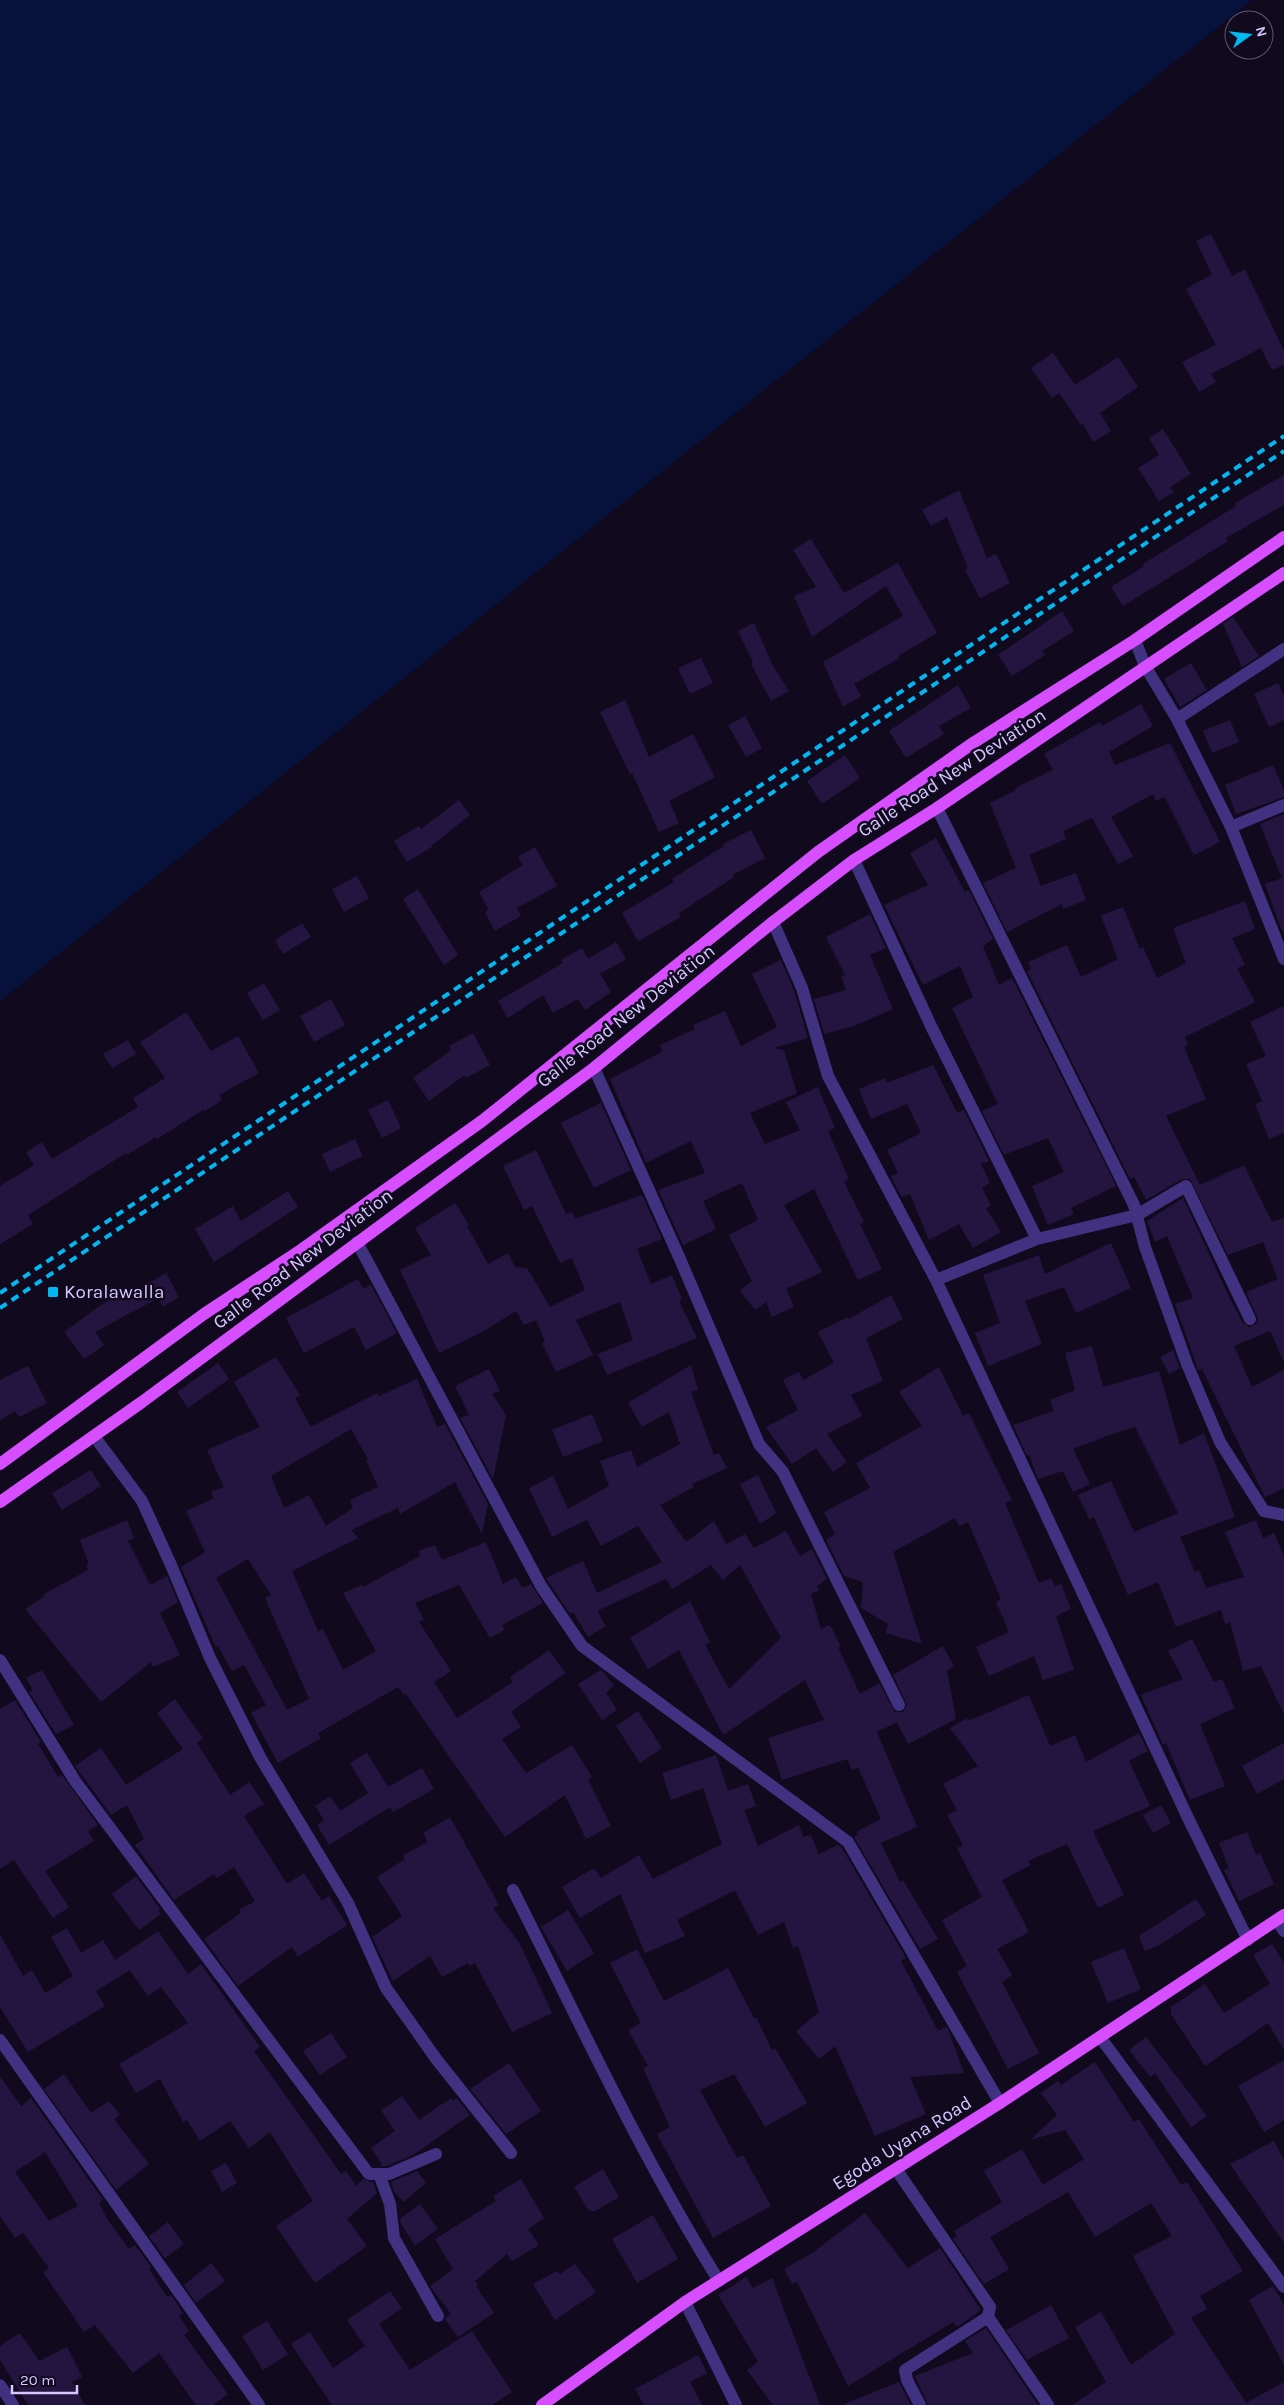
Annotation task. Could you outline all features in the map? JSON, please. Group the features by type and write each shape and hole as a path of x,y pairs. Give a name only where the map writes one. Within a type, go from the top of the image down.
{"main road":[{"name":"Galle Road New Deviation","path":"0,1464 112,1384 204,1314 301,1250 482,1121 818,852 973,743 1136,640 1284,537"},
{"name":"Galle Road New Deviation","path":"0,1502 94,1436 594,1068 773,922 854,860 937,808 1284,573"},
{"name":"Egoda Uyana Road","path":"542,2405 685,2302 1000,2103 1248,1940 1282,1922"}],"street":[{"path":"1136,640 1146,666 1177,719 1231,827 1284,960"},
{"path":"1177,719 1284,649"},
{"path":"1231,827 1284,805"},
{"path":"937,808 1134,1205 1145,1247 1187,1364 1220,1442 1264,1511 1284,1515"},
{"path":"854,860 931,1026 1036,1239"},
{"path":"773,922 802,988 828,1076 936,1280 1188,1820 1248,1940"},
{"path":"594,1068 680,1259 759,1444 783,1472 899,1705"},
{"path":"936,1280 1036,1239 1137,1215 1186,1186 1250,1319"},
{"path":"357,1242 542,1586 582,1646 848,1842 1000,2103"},
{"path":"94,1436 142,1501 210,1658 260,1757 348,1903 386,1988 437,2060 511,2153"},
{"path":"0,1660 75,1780 368,2174 389,2174 436,2154"},
{"path":"513,1890 624,2111 690,2233 719,2281"},
{"path":"1100,2038 1284,2287"},
{"path":"0,2040 259,2405"},
{"path":"896,2169 990,2307 988,2317 1048,2405"},
{"path":"378,2174 390,2204 394,2238 438,2316"},
{"path":"685,2302 736,2405"},
{"path":"920,2405 907,2380 905,2370 988,2317"},
{"path":"0,2386 13,2405"}],"shaded area":[{"path":"0,0 1252,0 1239,10 1224,10 1224,22 0,1001"}],"building":[{"path":"1211,234 1232,276 1245,269 1284,351 1284,365 1272,370 1261,348 1211,374 1216,382 1199,392 1182,362 1216,345 1186,289 1212,274 1196,241"},
{"path":"1053,353 1075,385 1118,357 1138,387 1100,413 1111,431 1093,442 1083,424 1081,425 1059,393 1052,398 1031,368"},
{"path":"1163,429 1191,474 1170,487 1174,492 1159,501 1138,468 1159,455 1149,438"},
{"path":"1284,475 1284,505 1226,538 1228,541 1123,606 1111,587 1144,566 1143,564 1236,506 1235,503"},
{"path":"959,490 987,558 996,554 1010,583 980,598 965,570 968,568 947,517 931,526 922,510"},
{"path":"811,539 844,593 898,563 937,633 898,656 900,658 854,684 861,696 843,707 823,662 903,616 886,586 812,637 794,596 816,587 793,550"},
{"path":"1062,611 1074,631 1042,651 1045,655 1012,676 998,655"},
{"path":"1233,617 1259,656 1242,667 1223,624"},
{"path":"754,623 773,666 789,691 771,701 751,664 753,662 738,631"},
{"path":"701,658 713,683 690,694 678,668"},
{"path":"1191,663 1207,690 1180,707 1164,679"},
{"path":"1278,683 1284,696 1284,720 1269,727 1254,694"},
{"path":"958,685 971,708 939,726 944,734 906,758 889,731"},
{"path":"625,700 649,757 693,734 715,777 669,801 679,823 659,832 632,773 630,774 600,712"},
{"path":"1141,704 1153,726 1109,752 1115,765 1170,743 1220,842 1194,855 1165,797 1156,801 1153,794 1111,817 1133,856 1118,864 1092,818 1063,831 1066,839 1029,855 1041,886 1076,873 1086,900 1063,909 1062,904 1007,932 983,883 1016,868 990,803 1016,790 1015,788 1053,770 1044,754 1100,722 1102,726"},
{"path":"745,716 762,748 746,757 728,725"},
{"path":"1230,720 1239,742 1212,753 1203,731"},
{"path":"845,755 860,778 822,804 807,781"},
{"path":"1273,765 1284,790 1284,797 1236,814 1225,785"},
{"path":"459,800 470,815 432,847 407,862 394,841 419,826 421,829"},
{"path":"1284,814 1284,931 1282,931 1265,884 1282,878 1260,824"},
{"path":"751,830 765,858 732,875 734,877 679,913 681,917 638,941 622,913 674,882 672,879 724,846 723,844"},
{"path":"936,838 965,892 969,890 993,939 983,946 999,985 1012,978 1116,1186 1071,1208 1074,1214 1048,1225 1032,1186 1064,1172 1048,1138 1004,1155 982,1111 998,1104 952,1008 973,997 960,966 923,985 884,905 928,885 910,853"},
{"path":"535,847 557,886 517,908 521,916 495,931 485,912 489,910 479,892 523,865 518,857"},
{"path":"357,876 369,898 344,912 332,889"},
{"path":"418,889 458,955 444,965 403,899"},
{"path":"1245,901 1255,929 1232,938 1245,965 1237,968 1255,1002 1185,1037 1188,1045 1184,1047 1206,1099 1166,1116 1200,1185 1244,1165 1272,1222 1284,1218 1284,1362 1270,1331 1234,1346 1252,1387 1284,1370 1284,1488 1265,1497 1202,1369 1198,1370 1175,1304 1193,1298 1167,1236 1155,1242 1147,1221 1183,1198 1230,1299 1243,1323 1249,1327 1256,1324 1258,1319 1246,1292 1278,1279 1263,1242 1228,1255 1190,1179 1182,1179 1146,1200 1134,1177 1130,1179 1027,971 1031,969 1028,962 1067,945 1081,977 1118,959 1101,916 1123,907 1140,949 1143,947 1157,978 1186,963 1173,928"},
{"path":"870,914 886,948 870,955 893,1009 854,1026 824,1034 814,999 846,990 841,976 845,975 826,937"},
{"path":"302,923 311,937 283,954 275,940"},
{"path":"616,942 626,959 600,974 611,992 585,1010 578,999 553,1013 543,995 508,1018 498,1001 563,963 561,960 582,948 588,959"},
{"path":"781,960 794,991 808,1038 773,1048 784,1050 797,1093 750,1113 765,1144 800,1130 786,1102 818,1087 835,1128 828,1131 849,1179 844,1182 864,1222 860,1224 882,1269 858,1280 814,1189 784,1205 822,1272 786,1289 794,1307 772,1317 766,1302 755,1310 740,1291 752,1281 729,1235 758,1220 742,1183 703,1201 716,1229 683,1245 658,1190 705,1173 691,1141 646,1163 610,1079 662,1052 660,1045 695,1029 693,1025 725,1011 741,1046 777,1027 752,974"},
{"path":"264,983 280,1010 263,1020 247,993"},
{"path":"331,999 345,1025 314,1042 300,1016"},
{"path":"1284,1006 1284,1133 1269,1139 1255,1104 1262,1101 1246,1064 1266,1056 1250,1022"},
{"path":"186,1012 211,1051 238,1036 259,1073 219,1095 222,1100 205,1111 203,1110 157,1139 156,1137 127,1155 126,1153 28,1215 33,1224 0,1244 0,1186 34,1165 26,1152 42,1142 52,1159 138,1107 133,1098 165,1078 140,1042"},
{"path":"473,1033 490,1065 466,1078 465,1075 429,1101 413,1078 451,1050 449,1046"},
{"path":"128,1040 136,1054 112,1068 103,1054"},
{"path":"933,1065 957,1113 964,1110 989,1161 981,1164 990,1183 982,1188 991,1206 986,1208 1001,1232 973,1248 959,1224 929,1240 910,1194 902,1197 897,1189 891,1176 898,1173 887,1150 921,1133 907,1104 871,1119 859,1089 885,1078 887,1083"},
{"path":"388,1100 401,1128 382,1138 368,1110"},
{"path":"601,1103 631,1170 594,1188 561,1123"},
{"path":"355,1139 363,1156 330,1172 322,1154"},
{"path":"536,1150 566,1214 572,1212 575,1219 642,1195 662,1239 637,1249 651,1284 672,1275 682,1299 679,1301 697,1338 607,1375 598,1354 633,1340 620,1302 576,1320 593,1355 556,1372 542,1343 545,1341 536,1320 524,1325 516,1311 482,1332 439,1353 400,1270 431,1255 415,1228 455,1203 469,1225 467,1226 488,1264 508,1253 515,1267 527,1268 550,1307 585,1290 572,1258 560,1263 532,1206 524,1210 503,1166"},
{"path":"288,1191 298,1207 214,1262 195,1229 233,1206 241,1221"},
{"path":"1111,1243 1131,1288 1076,1313 1064,1287 1025,1301 1042,1344 988,1366 975,1333 1000,1323 983,1275 1039,1255 1045,1274"},
{"path":"166,1273 179,1297 163,1307 158,1298 95,1332 104,1345 84,1359 64,1332 104,1303 125,1292 127,1295"},
{"path":"358,1279 363,1289 371,1285 397,1333 366,1350 354,1327 304,1353 286,1318"},
{"path":"891,1295 903,1319 866,1338 883,1381 851,1395 862,1416 827,1434 847,1462 833,1472 816,1448 792,1464 766,1427 798,1410 783,1380 799,1372 803,1380 834,1363 818,1332 848,1317 849,1319"},
{"path":"1092,1346 1103,1387 1159,1371 1180,1445 1204,1433 1235,1517 1180,1537 1195,1572 1199,1570 1206,1588 1244,1577 1225,1532 1256,1520 1263,1538 1274,1533 1284,1556 1284,1715 1261,1666 1243,1671 1230,1622 1225,1624 1221,1610 1176,1627 1158,1582 1128,1595 1094,1517 1089,1519 1078,1495 1111,1481 1134,1532 1178,1513 1135,1427 1073,1449 1090,1484 1073,1492 1063,1471 1038,1479 1029,1455 1027,1456 1013,1425 1054,1411 1050,1400 1075,1390 1065,1353"},
{"path":"1173,1350 1180,1368 1169,1374 1160,1357"},
{"path":"276,1357 300,1395 295,1398 311,1427 377,1393 379,1396 417,1379 437,1427 445,1424 488,1504 482,1534 455,1482 400,1514 398,1508 351,1530 358,1538 292,1571 318,1631 323,1629 343,1670 376,1651 343,1593 362,1585 363,1587 420,1556 418,1551 435,1545 442,1560 486,1542 503,1584 516,1577 522,1588 531,1584 543,1603 502,1625 505,1630 490,1638 459,1585 415,1603 424,1620 419,1622 451,1671 434,1682 457,1718 513,1682 510,1677 549,1650 565,1673 511,1712 521,1727 502,1739 526,1773 572,1745 592,1777 588,1779 611,1826 586,1839 565,1795 505,1837 406,1694 404,1695 398,1687 318,1733 321,1738 278,1763 251,1713 266,1705 244,1665 232,1671 218,1646 216,1648 181,1567 205,1552 186,1511 214,1498 211,1492 224,1487 207,1450 260,1427 234,1382","holes":["351,1429 368,1459 366,1460 378,1487 350,1500 353,1508 326,1526 309,1495 284,1508 271,1476","248,1559 271,1595 265,1598 309,1699 287,1710 216,1578"]},
{"path":"218,1363 229,1379 188,1408 177,1392"},
{"path":"691,1365 698,1390 691,1392 714,1455 719,1453 727,1468 692,1484 694,1487 660,1505 686,1542 714,1521 726,1544 745,1534 754,1548 786,1531 800,1556 812,1549 827,1579 817,1586 819,1590 811,1594 821,1629 830,1625 860,1694 879,1683 895,1712 903,1712 907,1705 893,1675 943,1646 954,1666 947,1671 956,1719 908,1744 897,1722 877,1732 917,1827 881,1843 900,1882 903,1880 938,1939 920,1949 854,1837 858,1835 856,1832 881,1819 858,1767 852,1770 847,1759 782,1780 768,1738 824,1720 805,1680 723,1735 679,1650 648,1669 630,1638 690,1601 710,1642 705,1645 729,1689 781,1638 740,1565 723,1580 711,1565 672,1589 666,1579 597,1611 606,1626 588,1637 573,1612 570,1614 546,1578 583,1561 597,1593 662,1562 638,1526 601,1546 587,1520 552,1537 529,1488 553,1476 568,1509 609,1486 600,1461 631,1450 637,1467 680,1444 669,1412 642,1427 628,1403"},
{"path":"28,1366 47,1403 19,1417 15,1411 0,1420 0,1380"},
{"path":"939,1367 963,1416 969,1413 1012,1500 1005,1503 1039,1583 1051,1578 1055,1586 1061,1584 1071,1609 1056,1616 1074,1670 1043,1680 1034,1656 989,1676 976,1647 1009,1632 996,1602 1001,1599 968,1522 959,1526 955,1518 893,1552 922,1644 886,1633 888,1624 861,1608 863,1582 844,1576 826,1540 835,1534 824,1512 870,1488 856,1463 922,1426 899,1392"},
{"path":"489,1369 500,1391 492,1394 506,1415 493,1479 460,1418 469,1415 455,1386"},
{"path":"592,1414 603,1441 563,1457 552,1430"},
{"path":"91,1470 101,1486 62,1510 52,1493"},
{"path":"758,1475 776,1513 760,1524 740,1484"},
{"path":"127,1520 134,1538 128,1541 150,1585 167,1576 178,1602 160,1613 180,1655 153,1667 151,1662 101,1702 25,1609 45,1596 44,1594 88,1570 86,1565 89,1564 80,1540"},
{"path":"1192,1639 1214,1682 1222,1679 1235,1708 1200,1724 1225,1786 1190,1800 1166,1743 1163,1745 1141,1695 1183,1679 1168,1651"},
{"path":"42,1670 74,1725 56,1734 29,1692 33,1690 26,1678"},
{"path":"601,1670 614,1685 606,1693 617,1710 602,1720 578,1684"},
{"path":"1029,1695 1050,1746 1075,1735 1086,1762 1139,1733 1148,1751 1129,1761 1150,1806 1093,1831 1124,1895 1098,1908 1067,1844 1028,1861 1031,1865 1002,1880 1029,1932 997,1949 1012,1975 1002,1982 1039,2053 1008,2069 957,1972 967,1966 942,1920 982,1897 957,1848 963,1845 947,1815 957,1810 943,1784 978,1766 950,1728 967,1718 968,1721"},
{"path":"175,1699 203,1738 197,1743 230,1795 249,1782 264,1804 244,1816 287,1884 304,1873 322,1901 329,1896 347,1925 298,1957 292,1947 238,1986 204,1939 241,1913 239,1910 255,1901 234,1867 217,1878 214,1874 174,1900 135,1845 144,1839 127,1805 111,1815 75,1766 101,1748 126,1785 183,1749 157,1713"},
{"path":"15,1700 41,1742 38,1744 58,1777 62,1775 98,1825 88,1831 94,1841 45,1871 69,1907 53,1918 14,1860 0,1869 0,1709"},
{"path":"638,1711 662,1748 640,1763 616,1726"},
{"path":"1284,1743 1284,1779 1257,1794 1242,1766"},
{"path":"367,1753 388,1787 422,1768 434,1789 393,1812 390,1807 329,1845 317,1825 324,1820 315,1806 330,1796 340,1811 368,1793 350,1763"},
{"path":"716,1755 728,1791 748,1784 756,1806 744,1810 758,1846 799,1825 803,1837 811,1835 819,1854 838,1845 842,1848 906,1958 901,1961 938,2031 946,2027 948,2029 964,2073 910,2077 926,2114 875,2136 835,2046 819,2059 796,2031 819,2012 798,1946 793,1948 784,1922 758,1935 735,1890 677,1920 685,1936 645,1953 620,1894 580,1918 562,1887 594,1868 601,1878 639,1855 653,1879 722,1844 703,1788 671,1800 662,1773"},
{"path":"1161,1805 1171,1823 1153,1833 1143,1815"},
{"path":"450,1817 499,1905 493,1908 520,1944 552,2013 512,2032 475,1963 469,1966 468,1963 442,1977 430,1956 393,1981 372,1937 402,1916 377,1877 405,1859 403,1855 428,1842 423,1833"},
{"path":"1247,1832 1256,1855 1260,1853 1274,1884 1239,1901 1224,1870 1229,1868 1219,1843"},
{"path":"136,1876 160,1909 158,1910 161,1914 139,1930 112,1894"},
{"path":"1196,1899 1206,1915 1159,1945 1145,1951 1139,1936"},
{"path":"568,1910 594,1953 567,1971 541,1927"},
{"path":"67,1928 81,1953 103,1940 115,1960 158,1931 188,1974 201,1964 260,2047 254,2051 341,2174 346,2171 356,2186 363,2179 373,2182 377,2193 347,2219 367,2246 315,2283 276,2226 313,2201 270,2132 249,2148 230,2121 200,2141 187,2120 183,2122 160,2079 136,2093 119,2064 188,2023 161,1987 148,1996 130,1970 96,1991 105,2006 28,2052 0,2007 0,1934 23,1976 32,1970 45,1993 73,1976 51,1937"},
{"path":"1272,1944 1284,1963 1284,2050 1268,2023 1205,2066 1171,2014 1171,2007 1205,1984 1224,2013 1270,1984 1253,1955"},
{"path":"1124,1948 1141,1989 1108,2003 1091,1962"},
{"path":"637,1949 664,2001 728,1968 754,2018 756,2017 772,2050 775,2048 807,2103 765,2127 734,2074 700,2090 737,2158 743,2155 771,2206 713,2238 657,2134 670,2127 643,2068 648,2066 628,2030 641,2023 610,1963"},
{"path":"331,2033 347,2057 320,2075 303,2051"},
{"path":"1146,2037 1207,2116 1191,2127 1155,2073 1150,2077 1129,2050"},
{"path":"1284,2060 1284,2120 1264,2132 1238,2086"},
{"path":"1095,2062 1134,2122 1139,2119 1181,2185 1187,2182 1243,2271 1200,2296 1207,2309 1191,2318 1246,2403 1284,2382 1284,2405 1073,2405 1106,2382 1075,2327 1101,2312 1131,2365 1175,2334 1133,2256 1172,2236 1151,2203 1095,2237 1068,2192 990,2237 1009,2269 984,2284 953,2239 957,2236 954,2231 1002,2202 984,2171 1022,2149 1043,2185 1084,2159 1065,2130 1030,2140 1057,2115 1041,2093 1058,2081 1061,2085"},
{"path":"509,2063 541,2111 506,2134 470,2089"},
{"path":"64,2074 91,2113 109,2101 120,2115 114,2119 149,2164 116,2190 44,2089"},
{"path":"0,2076 21,2106 31,2098 103,2200 99,2203 107,2219 129,2249 135,2245 151,2267 149,2269 167,2297 171,2295 183,2313 179,2316 189,2331 184,2335 228,2394 213,2405 196,2405 159,2353 133,2373 95,2325 84,2332 43,2272 49,2268 23,2233 15,2238 0,2216","holes":["45,2152 78,2206 49,2221 15,2172"]},
{"path":"402,2096 419,2120 451,2098 453,2101 457,2098 470,2115 413,2155 387,2166 379,2166 382,2164 371,2148 395,2131 381,2110"},
{"path":"1274,2141 1284,2160 1284,2243 1230,2164"},
{"path":"226,2163 237,2183 222,2192 211,2171"},
{"path":"603,2169 619,2197 595,2211 589,2211 574,2187"},
{"path":"417,2171 426,2183 403,2202 394,2191 391,2182"},
{"path":"521,2179 544,2218 528,2229 539,2245 512,2261 507,2254 475,2281 478,2285 476,2286 494,2313 458,2337 445,2319 451,2314 430,2286 453,2269 435,2239 496,2201 493,2196"},
{"path":"420,2204 438,2229 415,2245 401,2224 400,2219"},
{"path":"865,2213 908,2268 940,2248 981,2310 957,2327 953,2322 848,2386 797,2282 792,2284 784,2269 812,2253"},
{"path":"653,2215 678,2259 637,2283 612,2239"},
{"path":"168,2222 184,2244 165,2258 149,2236"},
{"path":"211,2263 225,2281 196,2303 184,2285"},
{"path":"575,2264 596,2292 555,2320 533,2284 557,2271 560,2274"},
{"path":"746,2277 753,2288 772,2278 820,2405 773,2405 747,2370 758,2362 718,2295"},
{"path":"1273,2286 1284,2305 1284,2365 1249,2300"},
{"path":"390,2291 402,2308 379,2324 410,2370 472,2331 512,2392 492,2405 332,2405 291,2344 310,2332 333,2368 365,2346 347,2320"},
{"path":"1051,2305 1069,2338 1027,2360 1006,2330"},
{"path":"267,2321 288,2354 263,2370 242,2336"},
{"path":"986,2328 1038,2405 928,2405 915,2376 973,2353 965,2341"},
{"path":"20,2333 39,2361 67,2347 82,2377 72,2382 85,2405 28,2405 0,2360 0,2346"},
{"path":"698,2355 707,2373 690,2382 702,2405 644,2405 635,2389"},
{"path":"899,2382 911,2405 844,2404"}],"railway":[{"path":"0,1293 1284,436"},
{"path":"0,1308 1284,451"}],"place":[{"name":"Koralawalla","path":"53,1292"}]}
